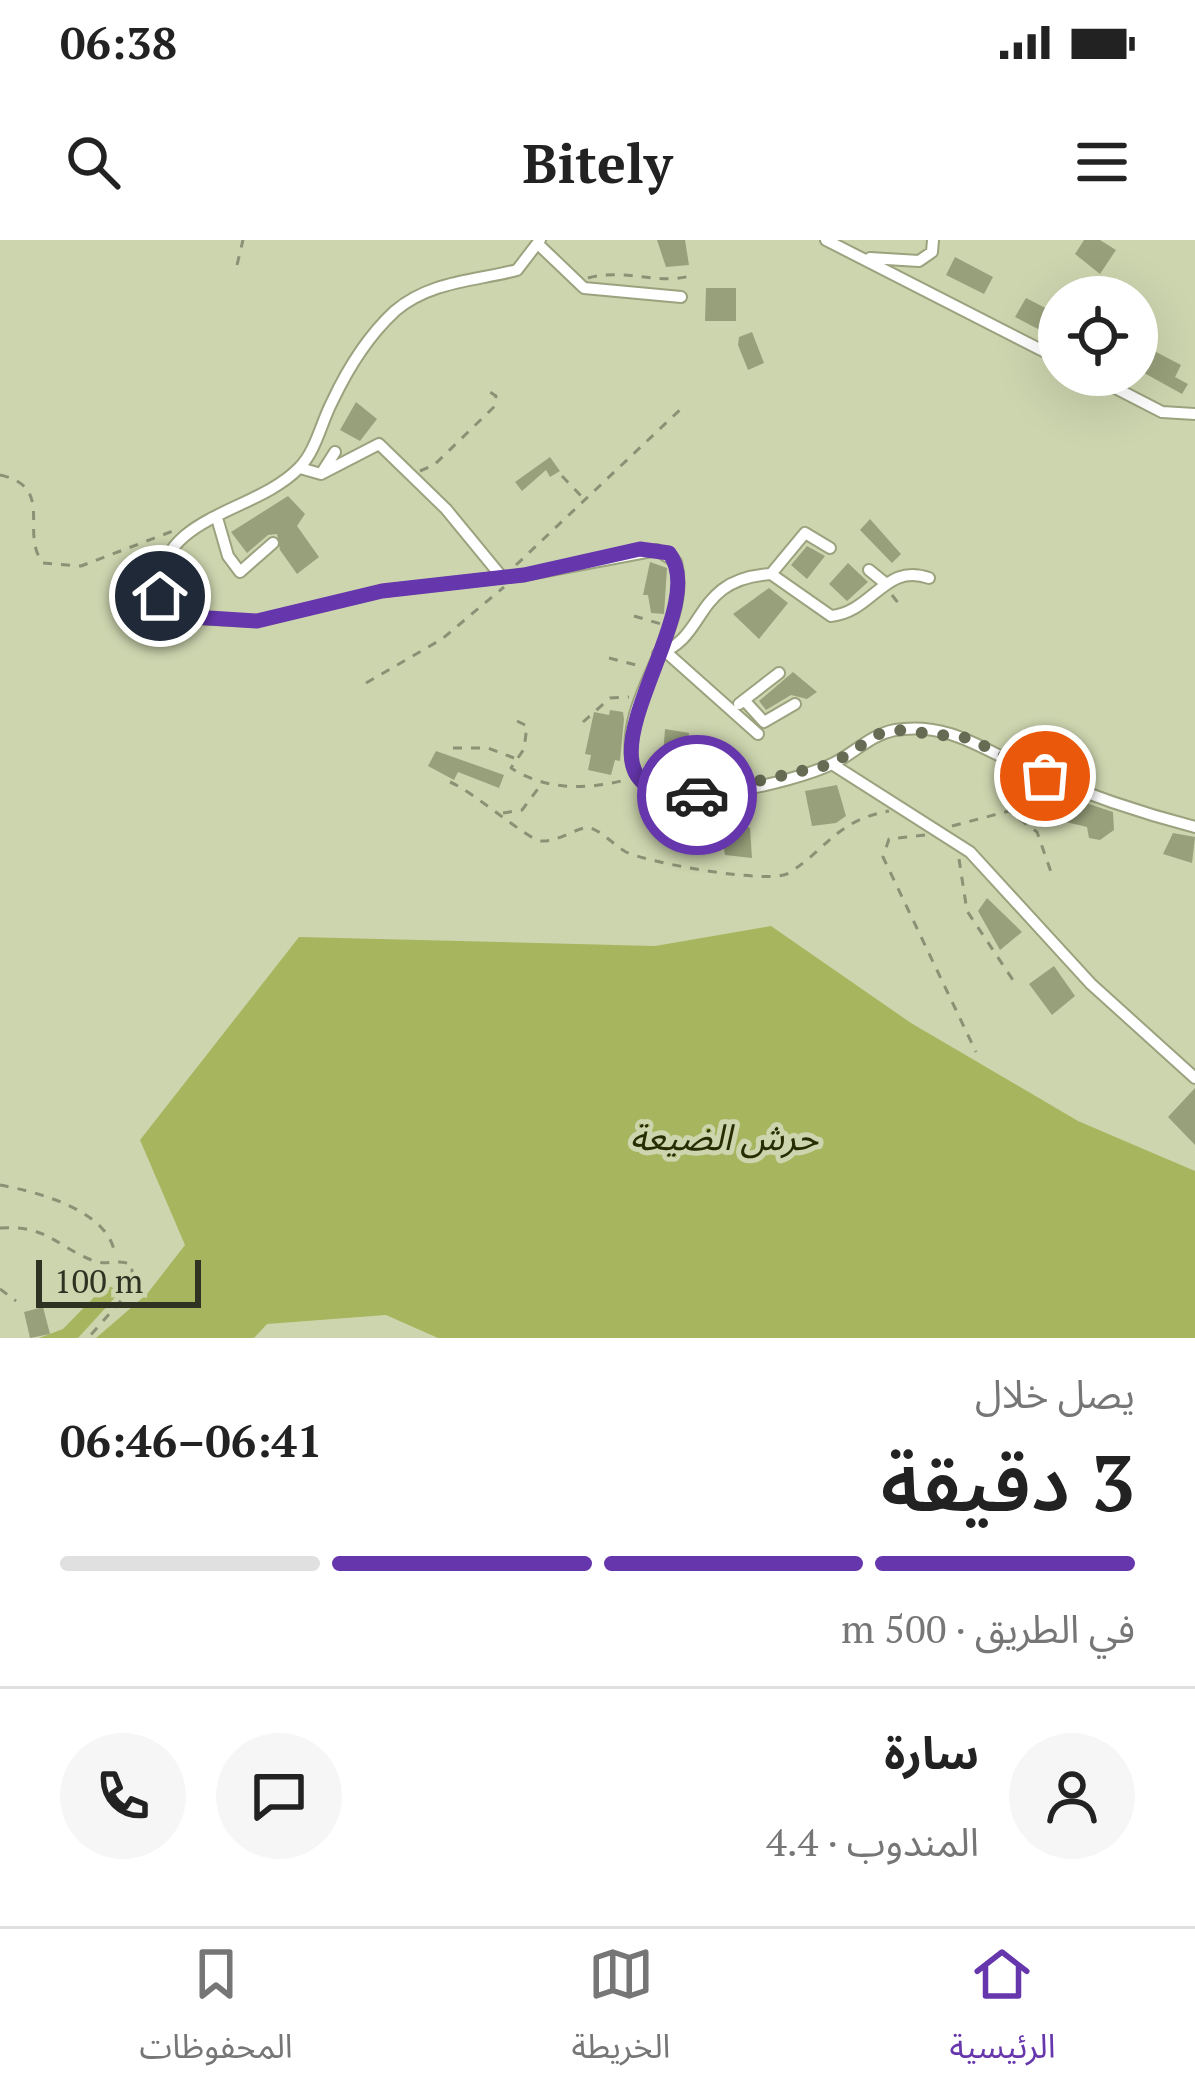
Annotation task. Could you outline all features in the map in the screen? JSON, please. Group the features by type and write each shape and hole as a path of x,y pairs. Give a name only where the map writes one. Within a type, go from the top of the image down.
{"street":[{"path":"826,240 1038,348"},
{"path":"869,258 919,261 932,252 932,240"},
{"path":"662,653 679,573 669,553 640,549 506,576 382,591 257,621 191,618 170,610 158,586 162,561 182,534 300,468 353,364 394,312 434,288 517,271 539,242 574,281 596,292 681,297"},
{"path":"1131,396 1162,412 1195,414"},
{"path":"300,468 321,474 379,444 506,576"},
{"path":"321,474 335,452"},
{"path":"217,518 228,556 240,572 273,543"},
{"path":"771,574 805,533 830,548"},
{"path":"869,570 886,589"},
{"path":"929,578 912,572 859,608 831,616 771,574 737,578 722,586 653,669 631,752 637,777 654,793 693,795 832,764 879,734 919,729 950,732 1030,770 1195,827"},
{"path":"662,653 758,734"},
{"path":"732,710 779,673"},
{"path":"744,700 764,722 795,704"},
{"path":"832,764 962,845 1091,984 1195,1078"}],"path":[{"path":"237,266 243,240"},
{"path":"574,281 614,272 668,282 690,276"},
{"path":"413,476 434,465 495,406 496,396 484,388"},
{"path":"366,683 442,639 495,598 506,576 684,406"},
{"path":"0,475 19,479 28,488 35,549 43,563 82,566 172,531 182,534"},
{"path":"562,476 585,499"},
{"path":"886,589 902,608"},
{"path":"634,616 668,626"},
{"path":"609,658 653,669"},
{"path":"583,722 610,698 642,701"},
{"path":"517,721 527,726 524,749 512,768 541,784 594,787 637,777"},
{"path":"453,748 488,748 515,758"},
{"path":"449,782 502,813 529,838 543,842 588,827 626,851 665,863 767,878 788,874 852,821 903,809"},
{"path":"502,813 521,810 541,784"},
{"path":"939,830 1009,811 1037,832 1051,872"},
{"path":"926,835 889,839 883,857 976,1052"},
{"path":"962,845 956,867 967,911 1017,986"},
{"path":"0,1185 80,1211 109,1240 117,1251 115,1258"},
{"path":"0,1228 45,1232 93,1260 115,1258 132,1265 134,1282 88,1338"},
{"path":"0,1289 16,1301"}],"green space":[{"name":"حرش الضيعة","path":"771,926 911,1023 1078,1121 1195,1171 1195,1338 438,1338 386,1315 267,1324 254,1338 96,1338 147,1294 185,1245 140,1140 299,937 655,946"},
{"path":"106,1285 121,1291 78,1338 39,1338 63,1329"}],"building":[{"path":"657,240 685,240 689,265 666,267"},
{"path":"1084,240 1100,240 1116,250 1100,274 1075,254"},
{"path":"955,257 993,277 984,294 946,275"},
{"path":"706,288 736,288 736,321 705,321"},
{"path":"1026,298 1038,304 1038,329 1015,317"},
{"path":"752,332 764,363 748,370 738,345 739,337"},
{"path":"1158,353 1181,365 1175,377 1188,384 1182,394 1158,381"},
{"path":"356,402 377,419 360,441 340,430"},
{"path":"550,457 560,471 550,477 546,470 522,491 515,482"},
{"path":"288,496 305,514 297,526 319,557 297,574 280,550 277,534 268,535 247,553 231,532"},
{"path":"870,519 901,554 892,563 860,530"},
{"path":"807,546 825,556 807,579 791,565"},
{"path":"650,562 667,568 664,614 651,613 648,595 643,595"},
{"path":"848,563 868,582 847,601 829,584"},
{"path":"769,588 788,603 759,639 733,614"},
{"path":"793,672 817,692 807,699 791,695 766,710 759,701"},
{"path":"610,710 623,712 624,719 620,761 615,760 611,775 588,770 591,755 585,754 594,712 609,715"},
{"path":"665,729 689,733 685,772 662,769"},
{"path":"436,751 504,775 499,788 458,772 454,780 428,766"},
{"path":"837,785 846,816 836,823 812,826 805,791"},
{"path":"1059,794 1113,812 1114,830 1100,840 1089,838 1087,827 1053,819 1055,808 1037,804 1039,796 1057,800"},
{"path":"750,828 752,858 725,855 721,830"},
{"path":"1173,833 1195,837 1192,863 1163,854"},
{"path":"987,898 1022,932 1000,950 978,911"},
{"path":"1054,966 1075,996 1052,1015 1029,984"},
{"path":"1195,1088 1195,1145 1168,1117"},
{"path":"43,1307 50,1334 30,1338 24,1312"}],"way so far":[{"path":"697,795 832,764 879,734 897,730 950,732 1045,776"}],"route":[{"path":"160,596 178,616 257,621 382,591 524,575 640,549 669,553 679,573 678,594 642,701 632,764 637,777 654,793 697,795"}]}
